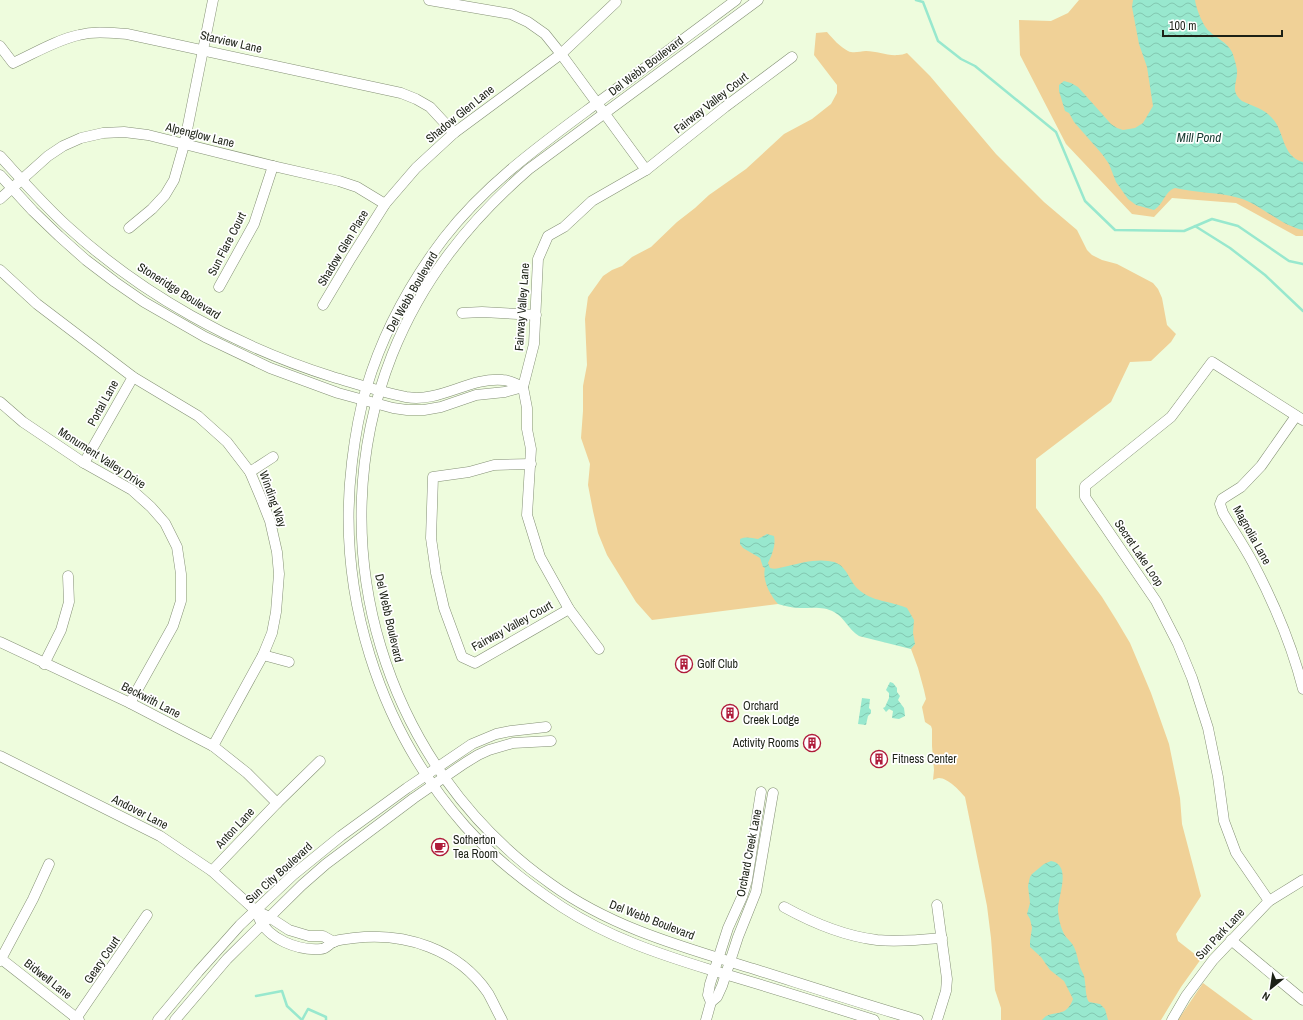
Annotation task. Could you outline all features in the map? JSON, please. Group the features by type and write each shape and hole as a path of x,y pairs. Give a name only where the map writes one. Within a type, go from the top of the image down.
{"street":[{"path":"129,228 165,196 174,180 184,145 213,0"},
{"path":"429,0 511,14 528,22 545,34 646,170"},
{"name":"Del Webb Boulevard","path":"736,0 600,109 529,169 488,207 463,235 442,264 412,313 392,356 380,391 366,452 362,498 362,546 368,596 378,639 393,683 409,720 437,767 471,813 510,851 550,884 588,907 629,928 656,939 918,1020"},
{"name":"Del Webb Boulevard","path":"758,0 600,109 544,142 502,176 468,210 443,239 400,307 380,351 363,400 353,449 349,499 348,523 352,574 356,600 366,643 381,688 395,720 414,756 449,806 480,842 522,879 582,919 652,951 874,1020"},
{"name":"Shadow Glen Lane","path":"385,204 416,168 454,133 561,54 616,2"},
{"name":"Starview Lane","path":"0,46 13,63 60,40 81,34 103,32 127,34 401,93 416,98 430,107 454,133"},
{"name":"Fairway Valley Court","path":"646,170 725,107 792,57"},
{"name":"Alpenglow Lane","path":"0,198 48,156 63,146 81,138 103,133 124,132 148,135 184,145 339,181 357,187 385,204"},
{"name":"Stoneridge Boulevard","path":"0,156 16,183 59,236 86,260 144,302 205,337 270,368 338,393 377,404 407,410 424,410 441,407 476,395 505,392 523,387"},
{"name":"Sun Flare Court","path":"220,287 254,224 273,166"},
{"name":"Fairway Valley Lane","path":"599,649 569,609 540,557 527,515 531,449 527,429 527,408 523,387 534,344 538,259 548,236 564,227 592,201 646,170"},
{"name":"Stoneridge Boulevard","path":"0,175 16,183 41,201 94,249 139,282 180,309 242,342 274,356 309,369 380,391 408,397 423,398 438,395 473,383 491,380 504,380 523,387"},
{"name":"Shadow Glen Place","path":"323,305 385,204"},
{"name":"Winding Way","path":"0,270 37,304 133,377 198,416 227,442 250,472 270,521 277,552 279,574 274,619 272,633 263,655 213,746"},
{"path":"462,313 482,312 536,314"},
{"name":"Secret Lake Loop","path":"1269,901 1236,854 1224,821 1218,777 1208,728 1192,678 1178,644 1156,601 1085,496 1085,486 1171,418 1212,362 1299,418"},
{"name":"Portal Lane","path":"84,463 133,377"},
{"name":"Monument Valley Drive","path":"0,402 23,422 84,463 132,490 151,507 165,523 177,547 181,574 181,601 173,626 130,703"},
{"name":"Magnolia Lane","path":"1299,418 1261,466 1241,487 1222,499 1220,504 1223,513 1253,562 1275,607 1288,641 1303,689"},
{"path":"250,472 273,457"},
{"name":"Fairway Valley Court","path":"530,464 494,465 469,472 433,477 431,538 436,573 444,608 462,656 475,663 569,609"},
{"path":"44,664 61,630 69,602 68,576"},
{"name":"Beckwith Lane","path":"0,642 44,664 130,703 213,746 247,772 277,803"},
{"path":"263,655 289,662"},
{"name":"Sun City Boulevard","path":"158,1020 198,972 256,910 318,854 376,810 472,744 490,736 511,731 546,727"},
{"name":"Sun City Boulevard","path":"175,1020 217,969 302,885 326,864 408,802 478,755 489,750 513,743 551,741"},
{"name":"Andover Lane","path":"0,756 160,836 212,872 256,910"},
{"name":"Anton Lane","path":"212,872 277,803 320,761"},
{"name":"Orchard Creek Lane","path":"761,792 747,880 742,897 728,928 710,984 708,995 711,1002 717,997 726,975 741,928 756,892 773,793"},
{"path":"0,959 33,899 49,864"},
{"name":"Sun Park Lane","path":"1172,1020 1197,980 1212,960 1269,901 1303,880"},
{"path":"937,905 947,979 946,991 937,1020"},
{"path":"784,907 809,921 850,934 877,940 904,941 942,938"},
{"path":"256,910 295,932 309,936 323,936 334,942"},
{"path":"256,910 261,924 274,936 297,946 312,949 323,949 334,942 355,938 382,937 407,940 429,946 450,957 472,974 488,993 502,1020"},
{"name":"Geary Court","path":"77,1019 147,915"},
{"path":"1231,940 1303,1000"},
{"name":"Bidwell Lane","path":"0,959 77,1019"},
{"path":"706,1020 711,1002"}],"shaded area":[{"path":"1079,0 1303,0 1303,236 1296,236 1236,203 1172,198 1154,217 1132,214 1066,144 1020,55 1019,20 1051,21 1068,13"},
{"path":"827,32 839,45 850,52 870,51 894,55 907,53 930,76 996,154 1044,202 1077,230 1087,250 1092,255 1102,260 1117,264 1153,283 1158,289 1162,298 1167,325 1176,334 1171,342 1151,361 1130,362 1111,402 1036,459 1036,508 1102,597 1130,643 1151,693 1169,744 1180,798 1182,824 1201,896 1176,934 1178,941 1201,959 1181,987 1161,1020 1001,1020 1001,1008 995,990 987,906 965,797 954,785 946,780 937,778 933,780 932,729 931,726 925,722 922,707 926,699 918,668 911,649 836,601 778,604 652,620 636,602 607,555 598,533 588,485 590,464 581,438 583,386 587,365 585,319 588,297 603,276 622,266 632,257 651,247 677,222 709,195 746,169 784,134 812,119 831,104 837,93 837,85 814,55 816,33"},
{"path":"1203,983 1253,1020 1178,1020"}],"water":[{"name":"Mill Pond","path":"1133,0 1195,0 1204,25 1212,34 1227,45 1232,52 1237,70 1235,90 1238,97 1242,101 1262,110 1269,115 1276,123 1287,149 1296,159 1303,162 1303,230 1295,228 1279,220 1247,201 1223,195 1175,188 1168,192 1160,205 1154,210 1136,205 1128,199 1116,182 1109,164 1102,154 1074,122 1069,113 1065,111 1059,91 1059,85 1064,81 1078,87 1111,124 1117,128 1123,130 1135,128 1143,123 1153,106 1147,67 1139,44 1132,7"},
{"path":"767,534 774,536 773,550 768,563 770,568 777,569 818,561 834,562 843,568 858,589 863,593 875,599 907,608 914,620 913,633 915,644 911,649 859,636 838,614 830,610 817,608 795,608 778,604 767,587 764,573 765,568 763,567 760,558 743,548 740,544 740,539 742,538 747,537 758,539"},
{"path":"890,682 897,688 897,692 900,696 898,700 904,708 905,716 899,719 892,718 893,711 889,709 886,712 883,708 885,707 889,698 889,693 886,690"},
{"path":"862,698 870,699 869,708 871,713 868,716 866,725 858,724"},
{"path":"1051,861 1058,864 1063,875 1058,911 1064,934 1075,949 1084,976 1086,994 1089,1002 1100,1004 1105,1009 1108,1020 1042,1020 1050,1015 1062,1012 1070,1005 1073,999 1064,981 1050,970 1041,957 1030,947 1032,928 1027,914 1030,903 1028,886 1030,877 1044,864"}],"waterway":[{"path":"916,0 923,2 938,41 961,59 975,66 1056,132 1085,201 1115,230 1184,231 1212,219 1238,226 1289,261 1303,264"},
{"path":"1195,226 1230,248 1265,275 1303,311"},
{"path":"256,996 282,991 287,1006 302,1020 308,1009 326,1017 326,1020"}],"place":[{"name":"Golf Club","path":"684,664"},
{"name":"Orchard Creek Lodge","path":"730,713"},
{"name":"Activity Rooms","path":"812,743"},
{"name":"Fitness Center","path":"879,759"},
{"name":"Sotherton Tea Room","path":"440,847"}]}
